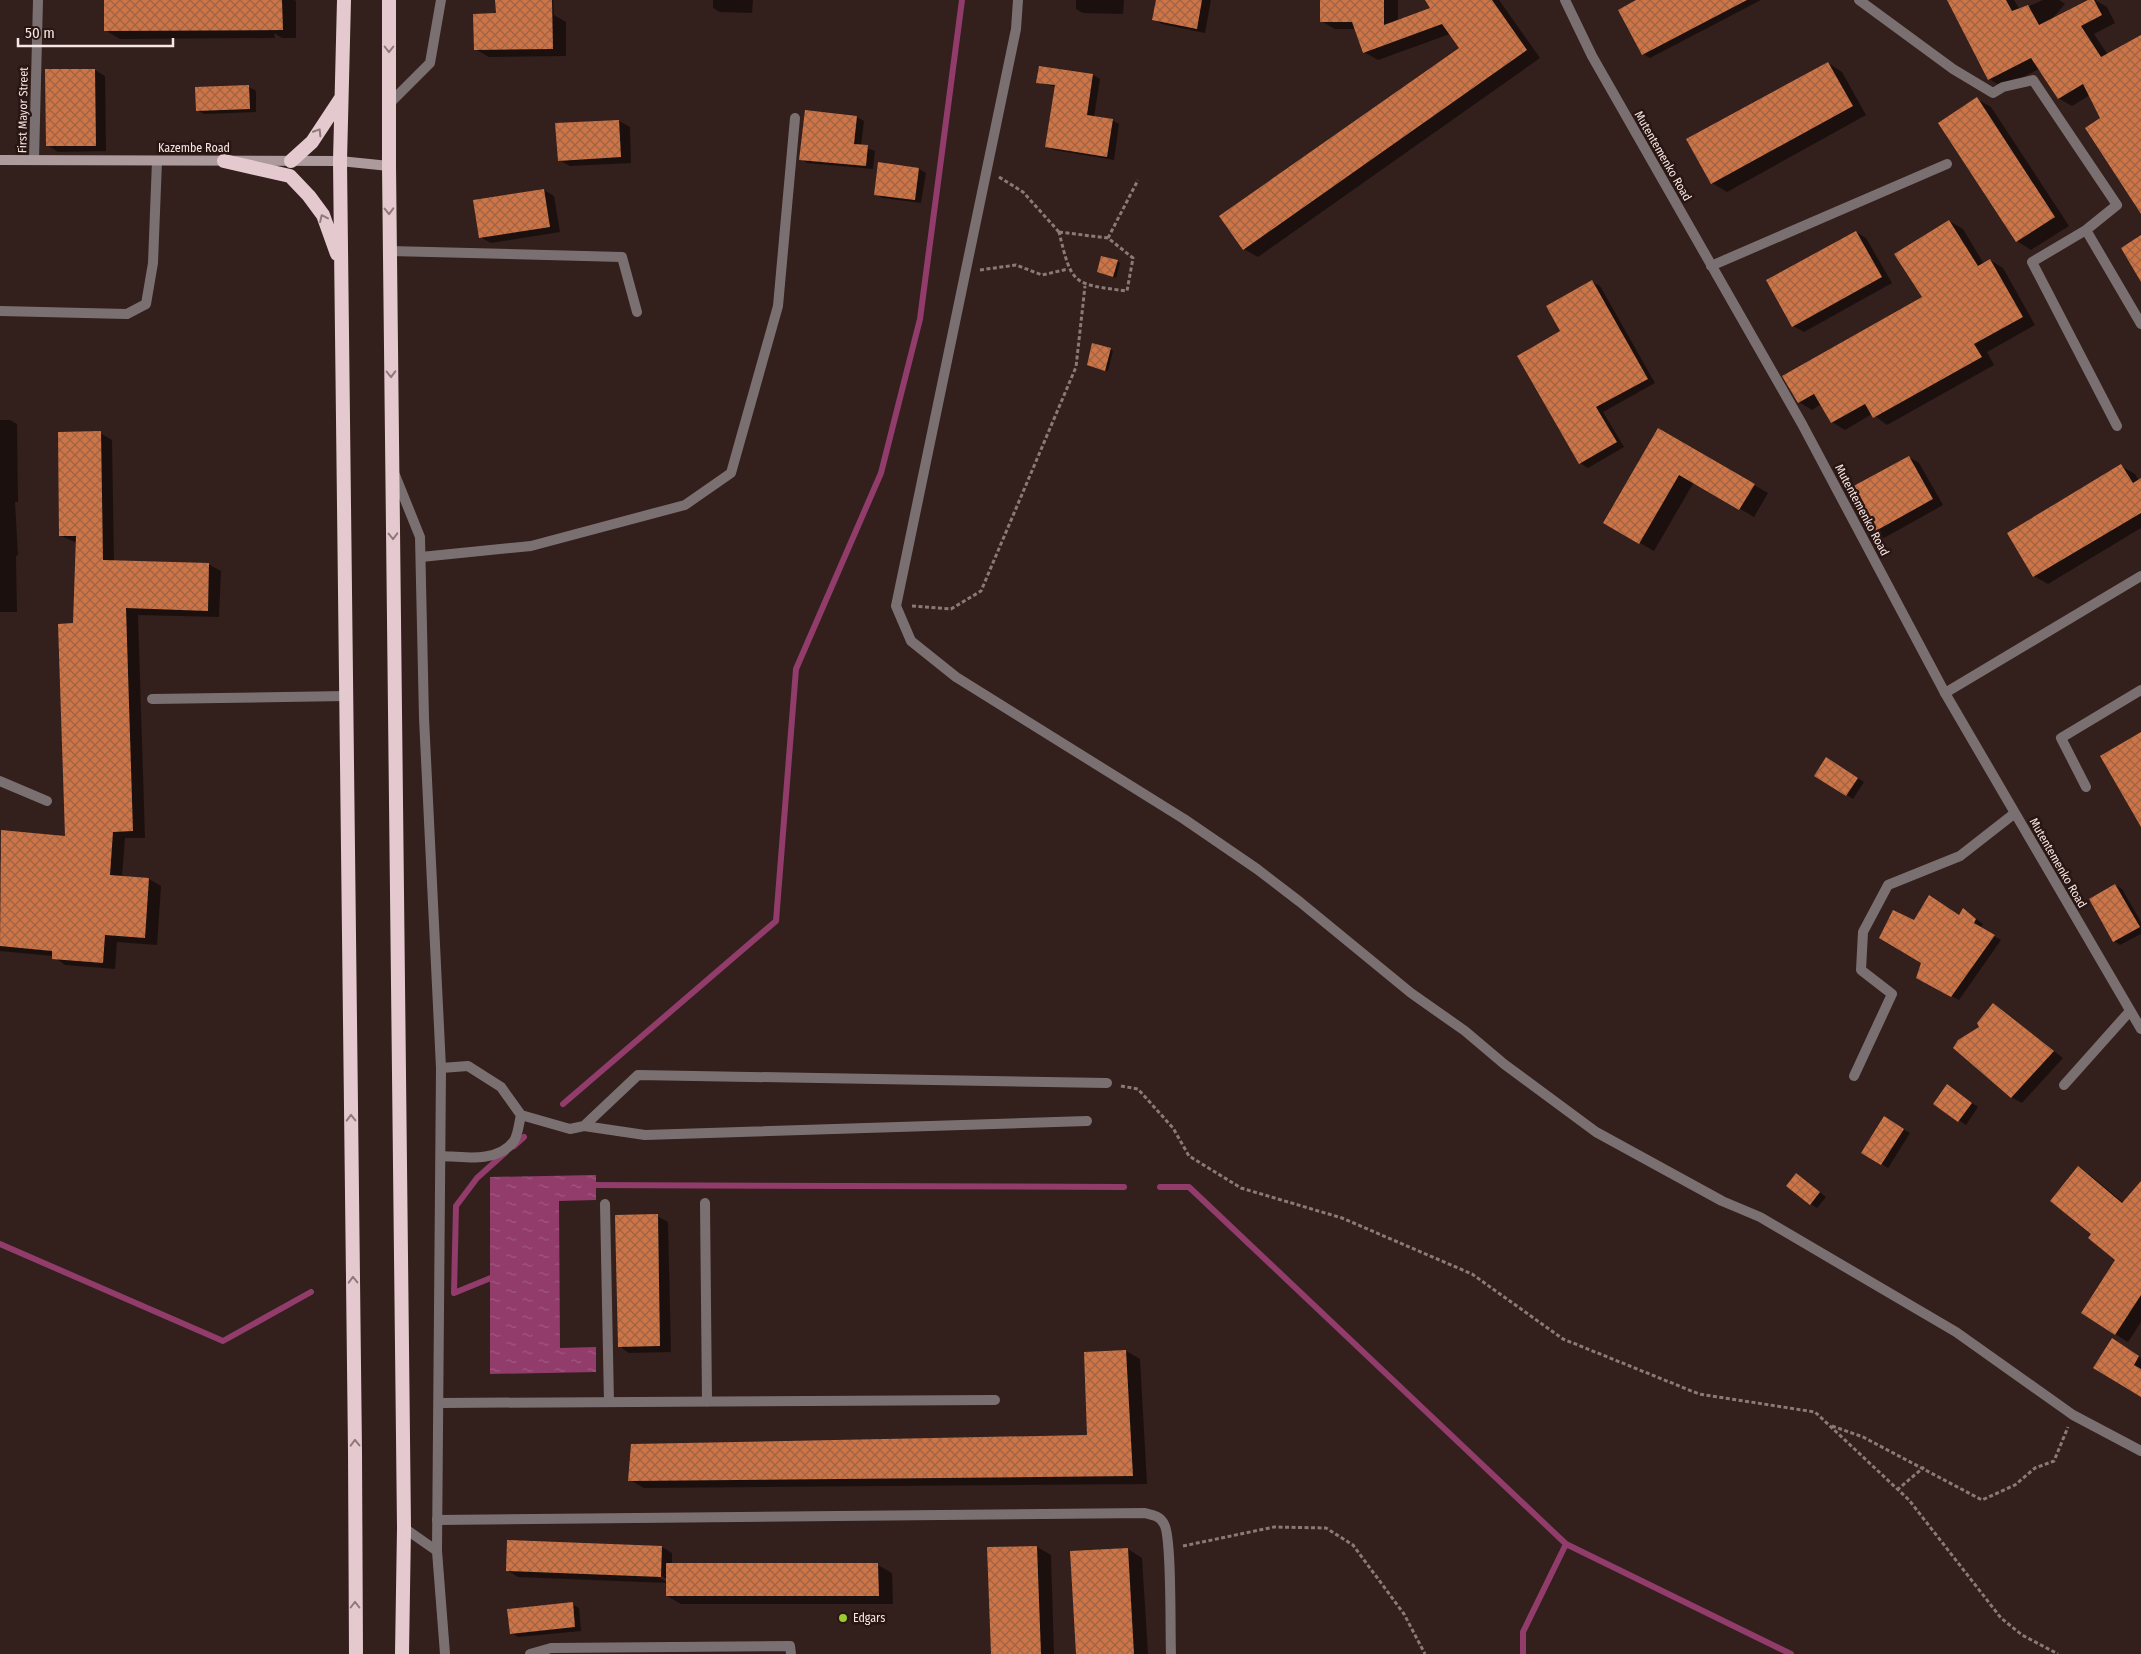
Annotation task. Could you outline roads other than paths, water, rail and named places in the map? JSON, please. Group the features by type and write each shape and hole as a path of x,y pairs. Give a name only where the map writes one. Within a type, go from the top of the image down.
{"highway":[{"path":"344,0 340,161 356,1654"},
{"path":"389,0 389,166 404,1528 402,1654"},
{"path":"291,161 312,142 341,98"},
{"path":"224,161 290,176 309,196 323,215 341,264"}],"main road":[{"name":"Kazembe Road","path":"0,160 340,161 389,166"}],"street":[{"name":"First Mayor Street","path":"34,160 38,0"},
{"path":"389,104 430,63 441,0"},
{"path":"1018,0 1016,29 986,169 967,272 896,606 911,641 956,677 1184,819 1257,870 1300,902 1411,993 1465,1031 1504,1064 1596,1132 1722,1200 1760,1217 1956,1332 2073,1415 2141,1451"},
{"name":"Mutentemenko Road","path":"1565,0 1592,56 1802,424 1946,693 2141,1029"},
{"path":"1859,0 1953,69 1993,93 2003,86 2033,80 2117,205 2086,230 2032,262 2117,426"},
{"path":"421,557 531,546 685,505 731,474 778,306 796,118"},
{"path":"0,311 127,314 146,304 153,263 157,160"},
{"path":"1712,266 1947,164"},
{"path":"2086,230 2141,324"},
{"path":"390,251 622,257 637,312"},
{"path":"392,467 420,537 421,557 424,718 441,1068 440,1403 437,1551 445,1654"},
{"path":"1946,693 2140,578"},
{"path":"2086,787 2061,738 2141,690"},
{"path":"152,699 346,696"},
{"path":"0,781 46,801"},
{"path":"1854,1076 1892,994 1861,970 1862,932 1888,885 1960,856 2015,813"},
{"path":"2064,1085 2130,1011"},
{"path":"441,1068 468,1066 501,1087 521,1115 570,1129 584,1126 645,1134 1087,1121"},
{"path":"584,1126 638,1076 1107,1084"},
{"path":"440,1156 472,1157 500,1154 515,1140 521,1115"},
{"path":"705,1203 708,1402"},
{"path":"605,1204 609,1402"},
{"path":"440,1403 995,1400"},
{"path":"437,1520 1145,1513 1157,1516 1165,1525 1168,1549 1171,1654"},
{"path":"404,1528 437,1551"},
{"path":"530,1654 551,1648 780,1646 790,1646 791,1654"}],"water":[{"path":"596,1175 596,1200 559,1201 560,1348 596,1347 596,1372 490,1374 490,1177"}],"waterway":[{"path":"563,1104 776,921 796,669 881,473 920,319 962,0"},
{"path":"514,1146 524,1137"},
{"path":"498,1275 454,1293 456,1206 477,1178 506,1152"},
{"path":"588,1185 1124,1187"},
{"path":"1160,1187 1189,1187 1566,1544 1791,1654"},
{"path":"0,1244 223,1341 311,1292"},
{"path":"1523,1654 1523,1632 1566,1544"}],"place":[{"name":"Edgars","path":"843,1618"}]}
